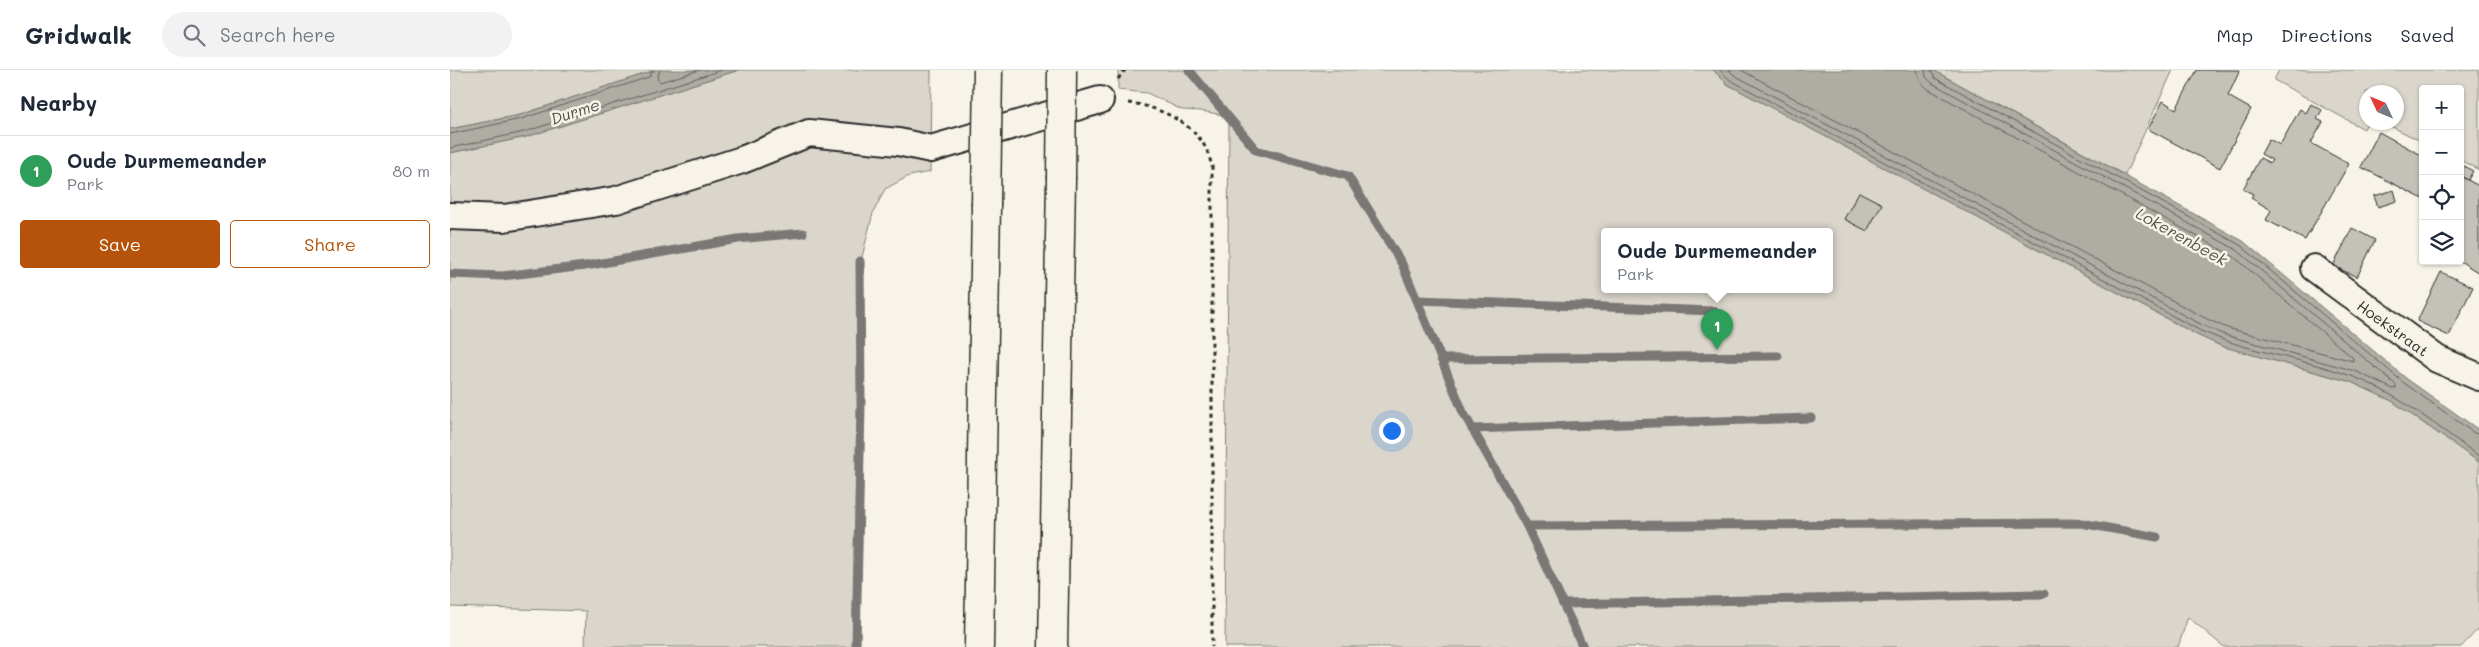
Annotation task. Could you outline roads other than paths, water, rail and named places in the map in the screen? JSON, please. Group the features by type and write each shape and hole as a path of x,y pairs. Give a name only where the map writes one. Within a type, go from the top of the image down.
{"highway":[{"path":"979,647 988,70"},
{"path":"1053,647 1062,70"}],"street":[{"path":"450,216 504,218 616,200 742,160 809,133 898,142 931,149 1100,100"},
{"name":"Hoekstraat","path":"2314,268 2436,359 2479,377"}],"water":[{"name":"Durme","path":"656,70 739,70 526,137 450,153 450,129 520,115"},
{"name":"Lokerenbeek","path":"1713,70 1933,70 2243,241 2407,379 2479,430 2479,462 2392,401 2351,382 2221,346 2199,336 1727,84"}],"waterway":[{"path":"1189,70 1256,150 1348,176 1402,264 1463,412 1527,526 2081,523 2157,537"},
{"path":"450,274 502,276 585,266 738,239 803,233"},
{"path":"856,647 861,405 860,261"},
{"path":"1417,300 1714,311"},
{"path":"1441,359 1778,356"},
{"path":"1472,429 1811,418"},
{"path":"1527,526 1583,647"},
{"path":"1563,604 2044,594"}],"place":[{"name":"Oude Durmemeander","path":"1717,350"}]}
